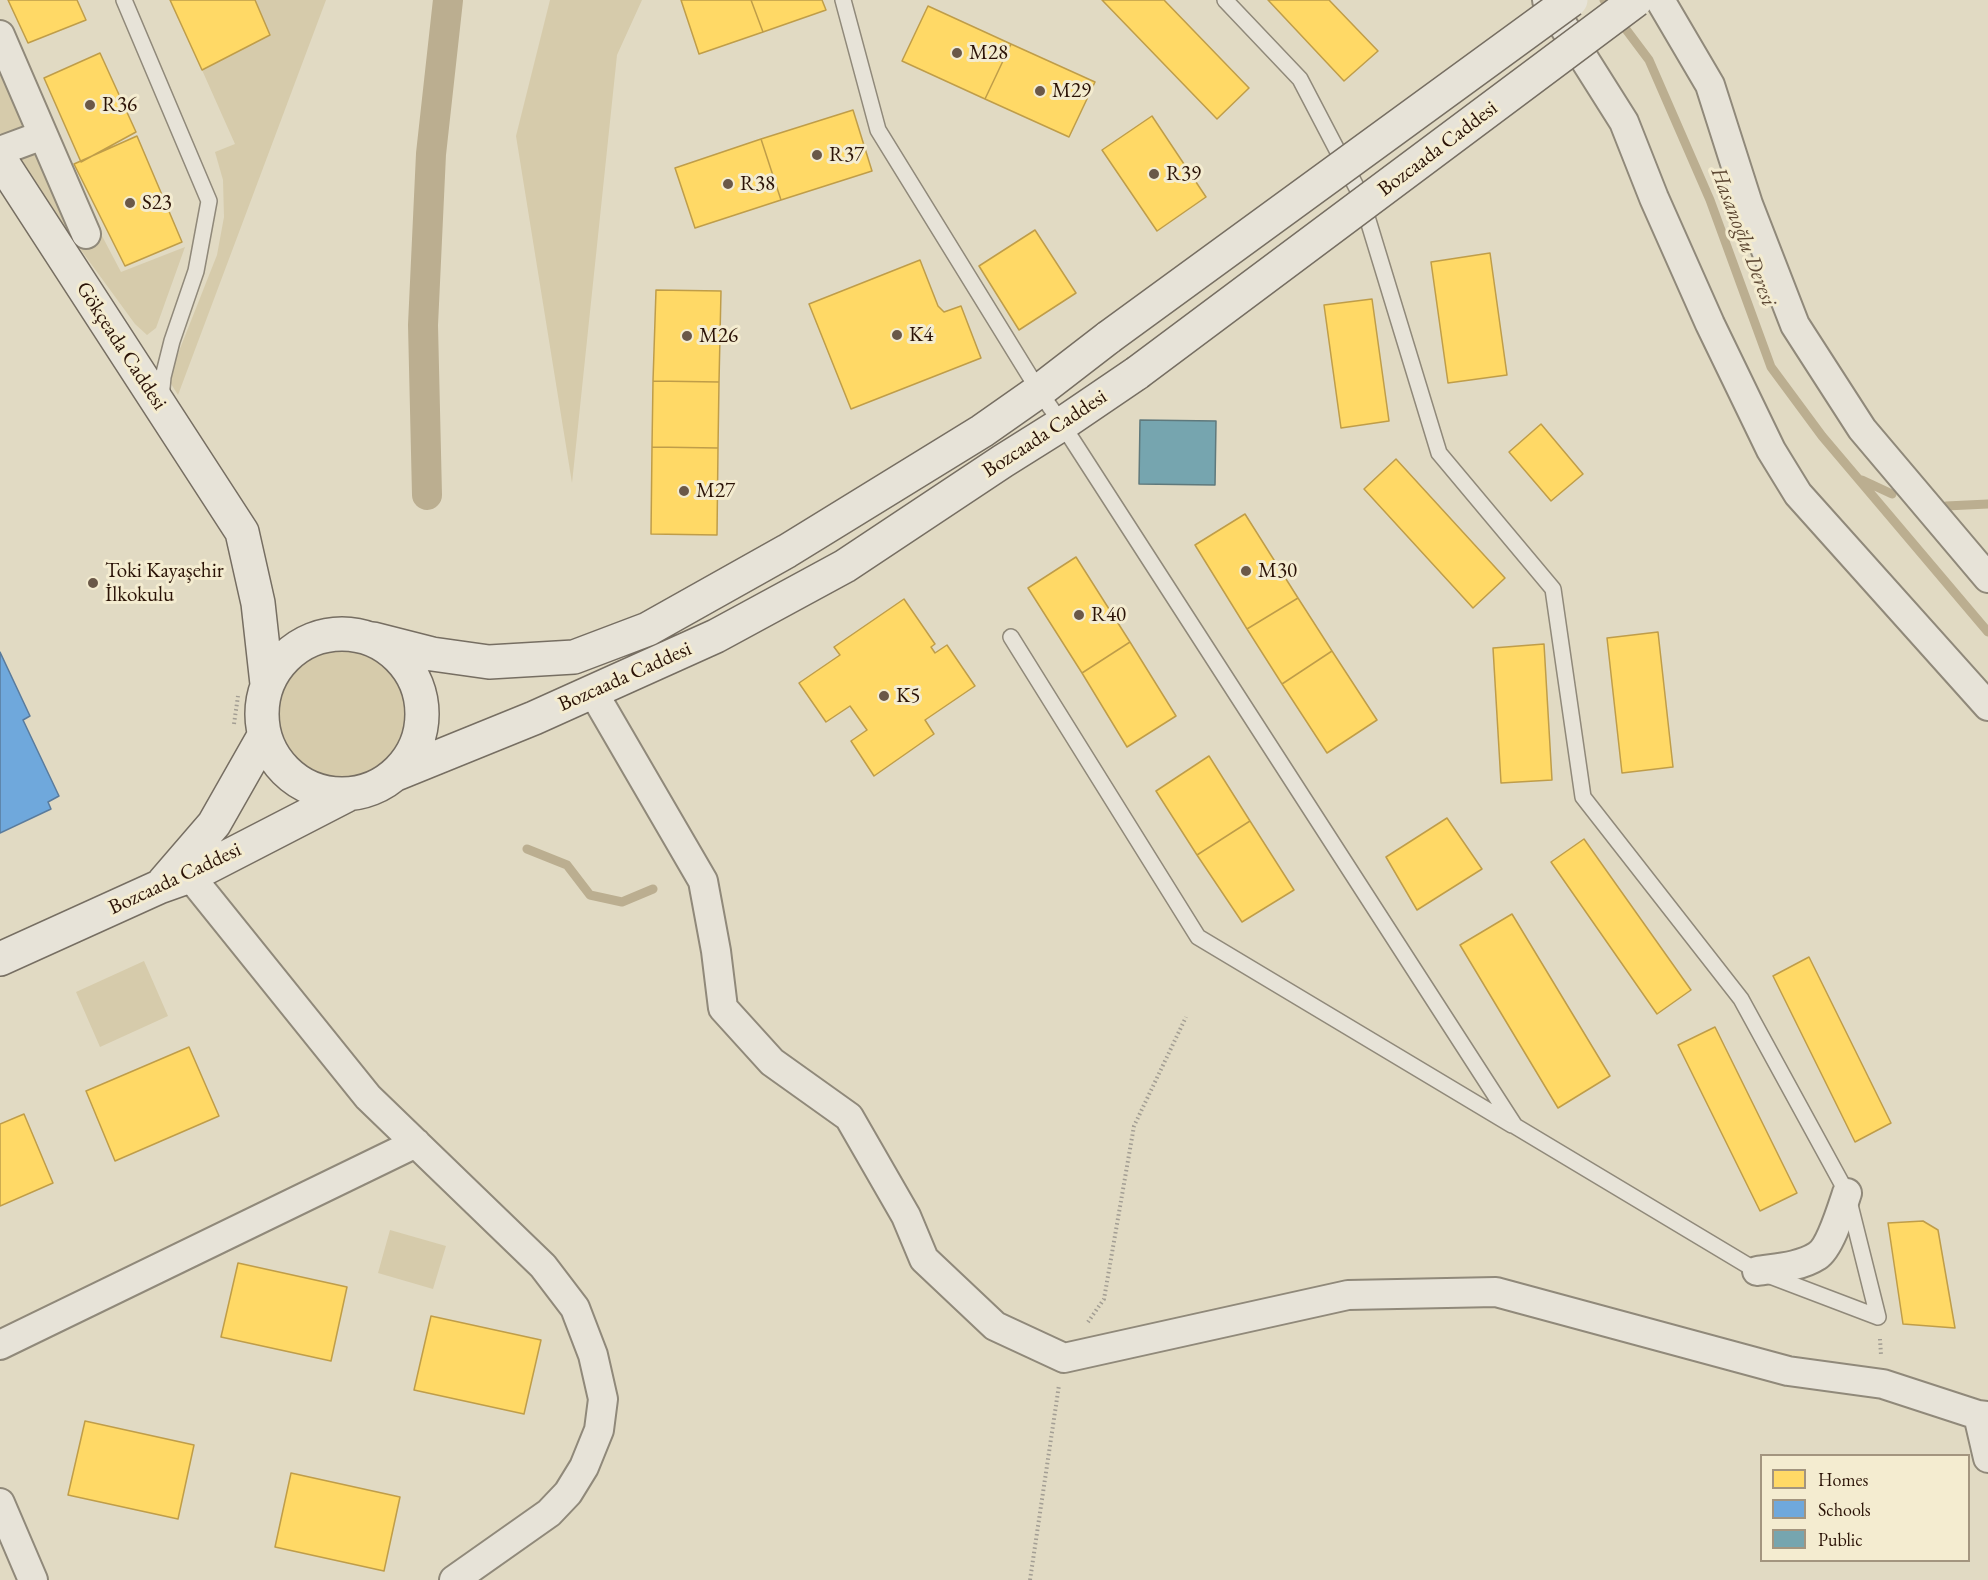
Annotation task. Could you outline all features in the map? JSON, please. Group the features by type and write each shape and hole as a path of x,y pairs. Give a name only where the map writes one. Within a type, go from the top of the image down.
{"street":[{"path":"1547,0 1624,122 1654,198 1715,335 1771,450 1798,494 1988,706"},
{"name":"Bozcaada Caddesi","path":"373,639 432,654 489,662 574,657 648,629 787,551 982,431 1039,392 1109,337 1571,0"},
{"name":"Bozcaada Caddesi","path":"396,774 534,718 716,636 845,566 1137,373 1636,0"},
{"path":"1660,0 1710,85 1748,204 1795,325 1862,429 1988,578"},
{"path":"0,35 86,234"},
{"path":"0,151 43,135"},
{"name":"Gökçeada Caddesi","path":"0,159 242,532 258,603 253,689"},
{"path":"348,633 373,639 396,654 413,674 422,700 422,727 413,753 396,774 369,788 347,795 320,792 295,780 276,761 264,736 261,708 253,689 300,645 323,635 348,633"},
{"path":"593,692 703,881 717,951 723,1008 772,1062 849,1117 906,1216 924,1259 995,1326 1064,1358 1348,1295 1496,1292 1788,1371 1883,1384 1983,1415 1988,1458"},
{"path":"159,887 214,824 264,736"},
{"name":"Bozcaada Caddesi","path":"0,959 159,887 190,876 347,795"},
{"path":"190,876 368,1097 543,1266 575,1308 593,1355 603,1399 599,1430 584,1467 568,1493 549,1512 454,1580"},
{"path":"0,1346 416,1143"},
{"path":"1757,1271 1794,1265 1818,1256 1834,1231 1847,1193"},
{"path":"0,1503 33,1580"}],"lane":[{"path":"124,0 209,201 196,271 171,341 163,376 160,405"},
{"path":"843,0 878,130 1039,392 1062,424 1515,1126"},
{"path":"1225,0 1300,79 1360,194 1439,453 1553,589 1584,796 1741,999 1847,1193 1878,1317"},
{"path":"1011,637 1198,937 1757,1271 1878,1317"}],"path":[{"path":"230,732 253,689"},
{"path":"1030,1580 1064,1358 1104,1299 1134,1126 1186,1017"},
{"path":"1878,1317 1883,1384"}],"shaded area":[{"path":"255,0 326,0 178,395 168,379 217,255 224,217 223,180 215,152 235,144 202,70 270,35"},
{"path":"550,0 642,0 617,55 572,483 516,136"},
{"path":"0,61 32,130 7,143 0,133"},
{"path":"38,143 62,197 68,232 13,154"},
{"path":"101,234 121,272 185,247 156,328 147,335 135,324 78,246"},
{"path":"343,651 368,656 388,670 402,690 407,715 402,740 388,760 368,774 343,779 318,774 298,760 284,740 279,715 284,690 298,670 318,656"},
{"path":"144,961 168,1016 100,1047 76,992"},
{"path":"390,1230 446,1246 433,1289 378,1273"}],"building: Homes":[{"path":"8,0 77,0 86,20 28,43"},
{"path":"170,0 255,0 270,35 202,70"},
{"path":"681,0 751,0 763,32 699,54"},
{"path":"751,0 822,0 826,10 763,32"},
{"path":"1102,0 1164,0 1249,88 1217,119"},
{"path":"1268,0 1329,0 1378,51 1344,81"},
{"name":"M28","path":"928,6 1011,44 985,99 902,61"},
{"name":"M29","path":"1011,44 1095,82 1069,137 985,99"},
{"name":"R36","path":"100,53 136,132 81,162 44,78"},
{"name":"R37","path":"853,110 872,171 781,200 761,139"},
{"name":"R39","path":"1152,116 1206,197 1157,231 1102,150"},
{"name":"S23","path":"137,136 182,242 125,266 74,164"},
{"name":"R38","path":"761,139 781,200 695,228 675,168"},
{"path":"1035,230 1076,293 1019,330 979,266"},
{"path":"1490,253 1507,375 1448,383 1431,262"},
{"name":"K4","path":"920,260 938,306 944,312 961,306 981,358 851,409 809,304"},
{"name":"M26","path":"656,290 721,291 719,382 653,381"},
{"path":"1372,299 1389,421 1341,428 1324,305"},
{"path":"653,381 719,382 718,448 652,447"},
{"path":"1541,424 1583,474 1551,501 1509,452"},
{"name":"M27","path":"652,447 718,448 717,535 651,534"},
{"path":"1396,459 1505,578 1473,608 1364,489"},
{"name":"M30","path":"1245,514 1298,598 1247,629 1195,545"},
{"name":"R40","path":"1076,557 1130,642 1082,673 1028,588"},
{"path":"1298,598 1332,651 1282,684 1247,629"},
{"name":"K5","path":"904,599 935,644 931,647 935,653 947,645 975,686 925,720 934,734 874,776 851,741 867,730 850,706 826,722 799,683 840,655 834,647"},
{"path":"1658,632 1673,767 1622,773 1607,638"},
{"path":"1130,642 1176,716 1127,747 1082,673"},
{"path":"1544,644 1552,780 1501,783 1493,648"},
{"path":"1332,651 1377,720 1327,753 1282,684"},
{"path":"1209,756 1250,821 1197,855 1156,791"},
{"path":"1447,818 1482,869 1417,910 1386,857"},
{"path":"1250,821 1294,890 1242,922 1197,855"},
{"path":"1584,839 1691,990 1657,1014 1551,862"},
{"path":"1512,914 1610,1076 1558,1108 1460,945"},
{"path":"1809,957 1891,1123 1855,1142 1773,976"},
{"path":"1715,1027 1797,1193 1760,1211 1678,1045"},
{"path":"189,1047 219,1116 115,1161 86,1091"},
{"path":"24,1114 53,1183 0,1206 0,1124"},
{"path":"1923,1221 1938,1230 1955,1328 1903,1324 1888,1223"},
{"path":"238,1263 347,1287 331,1361 221,1337"},
{"path":"431,1316 541,1340 524,1414 414,1390"},
{"path":"85,1421 194,1445 178,1519 68,1495"},
{"path":"291,1473 400,1497 384,1571 275,1547"}],"building: Schools":[{"path":"0,652 30,716 23,720 59,796 48,802 51,809 0,833"}],"building: Public":[{"path":"1140,420 1216,421 1215,485 1139,484"}],"waterway":[{"path":"427,495 423,325 431,154 448,0"},
{"name":"Hasanoğlu Deresi","path":"1604,0 1649,60 1710,200 1771,367 1822,436 1988,632"},
{"name":"Hasanoğlu Deresi","path":"1862,480 1892,494"},
{"name":"Hasanoğlu Deresi","path":"1946,506 1988,504"},
{"path":"527,849 567,865 590,895 622,902 653,889"}],"place":[{"name":"M28","path":"957,53"},
{"name":"M29","path":"1040,91"},
{"name":"R36","path":"90,105"},
{"name":"R37","path":"817,155"},
{"name":"R39","path":"1154,174"},
{"name":"R38","path":"728,184"},
{"name":"S23","path":"130,203"},
{"name":"K4","path":"897,335"},
{"name":"M26","path":"687,336"},
{"name":"M27","path":"684,491"},
{"name":"M30","path":"1246,571"},
{"name":"Toki Kayaşehir İlkokulu","path":"93,583"},
{"name":"R40","path":"1079,615"},
{"name":"K5","path":"884,696"}]}
